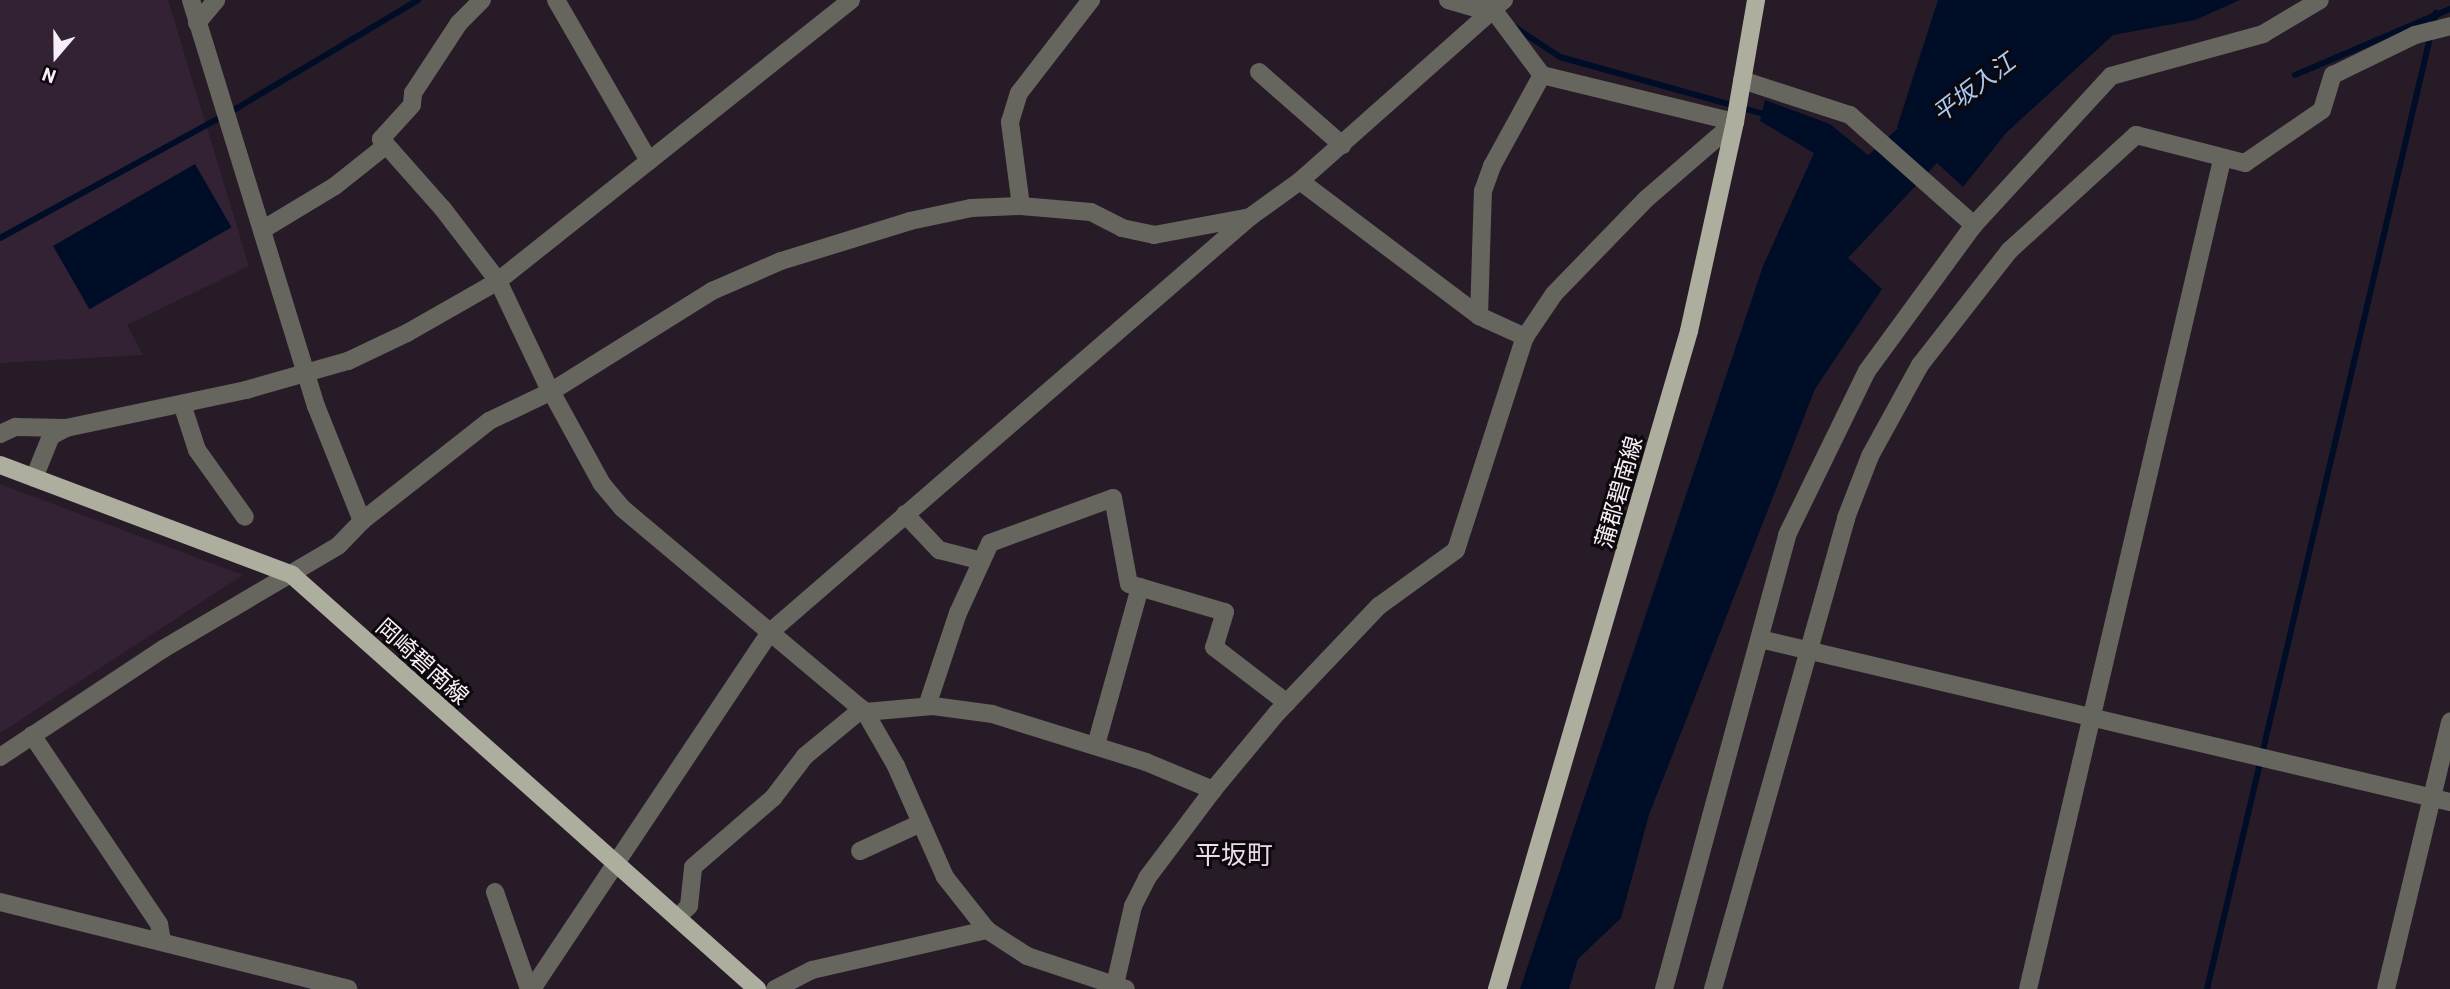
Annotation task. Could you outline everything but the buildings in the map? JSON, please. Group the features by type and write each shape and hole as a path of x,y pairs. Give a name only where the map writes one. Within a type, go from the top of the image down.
{"main road":[{"name":"蒲郡碧南線","path":"1497,989 1689,331 1735,122 1756,0"},
{"name":"岡崎碧南線","path":"0,465 292,575 757,989"}],"street":[{"path":"191,0 212,76 306,373 362,521"},
{"path":"198,23 216,0"},
{"path":"482,0 459,23 423,76 412,105 381,139 384,147 443,209 498,281 552,391 603,484 622,509 864,710 945,877 987,930 1027,956 1119,988 1123,942 1142,887 1213,790 1287,703 1379,606 1456,550 1525,337 1554,294 1645,200 1735,122"},
{"path":"556,0 649,160"},
{"path":"0,434 16,427 66,428 182,404 348,361 407,333 498,281 851,0"},
{"path":"1021,206 1010,122 1019,93 1091,0"},
{"path":"1448,0 1494,4"},
{"path":"1664,989 1787,535 1829,443 1867,371 1974,225 2111,76 2263,34 2320,0"},
{"path":"1494,4 1542,75 1735,122"},
{"path":"530,989 617,863 718,705 769,633 1250,217 1300,181 1342,145 1494,4"},
{"path":"1713,989 1846,517 1870,456 1920,365 2009,251 2136,135 2222,160 2245,163 2322,110 2333,75 2415,35 2450,26"},
{"path":"1259,72 1342,145"},
{"path":"1479,316 1483,191 1492,166 1542,75"},
{"path":"1742,80 1850,115 1974,225"},
{"path":"262,230 335,186 384,147"},
{"path":"2028,989 2222,160"},
{"path":"1300,181 1479,316 1525,337"},
{"path":"0,757 163,649 338,546 362,521 489,421 552,391 712,291 781,261 910,221 971,208 1021,206 1091,212 1122,228 1154,235 1250,217"},
{"path":"182,404 197,450 245,517"},
{"path":"34,478 51,436 66,428"},
{"path":"927,706 958,613 982,561 997,538 1113,498 1125,575 1129,584 1224,612 1214,647 1287,703"},
{"path":"905,514 939,550 982,561"},
{"path":"1096,746 1140,587"},
{"path":"1760,639 2450,802"},
{"path":"677,918 689,905 693,867 773,798 806,756 864,710 927,706 992,714 1096,746 1213,790"},
{"path":"2386,989 2450,722"},
{"path":"32,735 159,924 162,941"},
{"path":"860,850 921,824"},
{"path":"495,892 530,989"},
{"path":"0,902 348,989"},
{"path":"775,989 812,970 987,930"}],"shaded area":[{"path":"0,0 168,0 249,266 127,325 143,355 0,363"},
{"path":"0,484 243,575 0,733"}],"water":[{"path":"1938,0 2240,0 2195,20 2113,35 2006,133 1963,187 1937,163 1848,258 1882,289 1815,389 1649,815 1621,918 1578,959 1569,989 1520,989 1763,266 1814,153 1760,121 1765,100 1830,124 1891,174 1920,148 1897,127"},
{"path":"195,164 232,227 89,309 53,246"}],"waterway":[{"path":"0,238 237,108 418,0"},
{"path":"2295,75 2450,9"},
{"path":"2207,989 2436,12"},
{"path":"1513,26 1560,57 1768,115"},
{"name":"平坂入江","path":"1864,182 1946,107"}],"district":[{"name":"平坂町","path":"1234,854"}]}
